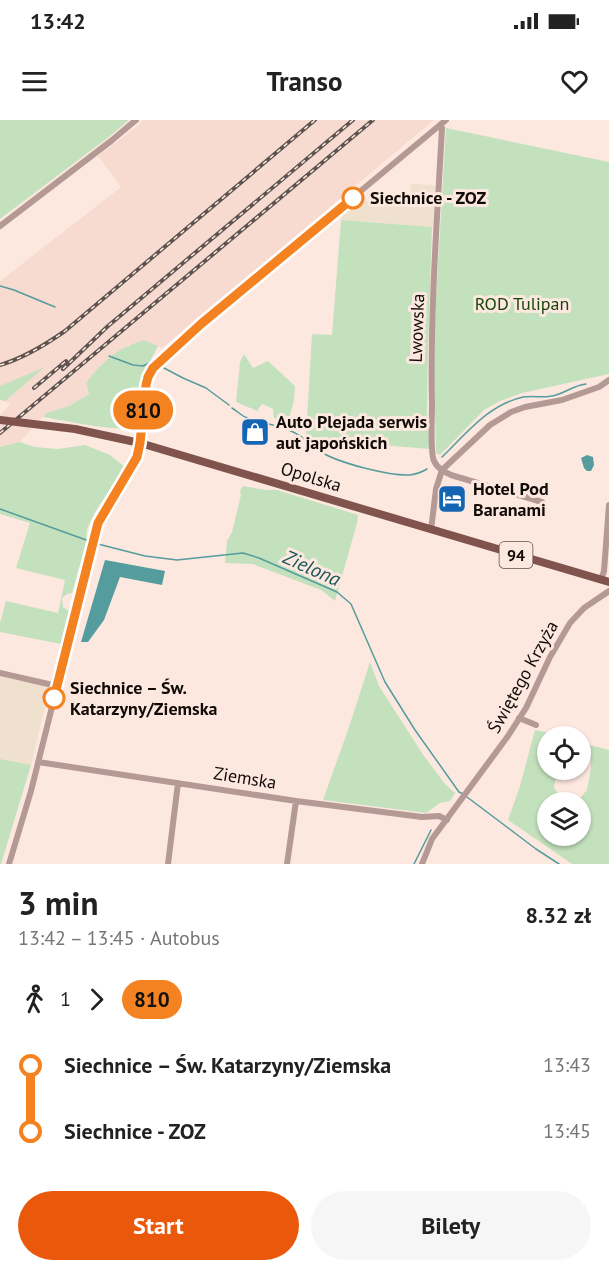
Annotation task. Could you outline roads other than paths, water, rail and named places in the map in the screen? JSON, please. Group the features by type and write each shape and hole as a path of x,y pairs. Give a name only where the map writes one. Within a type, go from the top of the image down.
{"main road":[{"name":"Opolska","path":"0,420 75,429 140,443 605,581"}],"street":[{"path":"0,226 136,120"},
{"path":"9,864 38,762 95,532 101,517 137,457 146,385 153,368 201,324 443,122"},
{"name":"Lwowska","path":"442,470 434,462 433,456 431,372 436,225 443,122"},
{"path":"431,530 436,489 442,470 490,425 501,417 525,407 562,400 600,387 609,380"},
{"path":"442,470 451,475 542,502"},
{"path":"605,581 609,505"},
{"name":"Świętego Krzyża","path":"447,820 526,708 550,657 570,623 584,608 609,591"},
{"path":"0,673 57,686"},
{"path":"519,718 536,725"},
{"name":"Ziemska","path":"38,762 296,801 422,817 439,816 447,820"},
{"path":"168,864 178,783"},
{"path":"287,864 296,801"},
{"path":"422,864 432,839 447,820"}],"water":[{"path":"587,455 593,457 594,465 591,471 584,468 581,458"},
{"path":"105,560 165,571 162,585 120,577 104,620 88,642 81,642"}],"waterway":[{"path":"0,286 55,307"},
{"path":"109,356 133,365 143,366 153,361"},
{"path":"164,368 206,388 229,405"},
{"path":"442,457 479,421 499,406 523,397 560,394 586,384"},
{"path":"232,408 247,418 291,431 321,452 352,464 401,475 415,474 427,469"},
{"name":"Zielona","path":"0,509 89,541"},
{"name":"Zielona","path":"94,543 145,556 177,560 243,553 337,592 351,604 385,682 415,730 459,792 463,794"},
{"name":"Zielona","path":"467,797 559,864"},
{"path":"414,864 431,830"}],"railway":[{"path":"0,365 34,351 65,331 315,120"},
{"path":"63,369 108,326 353,120"},
{"path":"0,433 373,120"},
{"path":"34,388 66,361"}],"place":[{"name":"Siechnice - ZOZ","path":"353,198"},
{"name":"Auto Plejada serwis aut japońskich","path":"255,432"},
{"name":"Hotel Pod Baranami","path":"452,499"},
{"name":"Siechnice – Św. Katarzyny/Ziemska","path":"54,698"}],"park label":[{"name":"ROD Tulipan","path":"522,304"}]}
